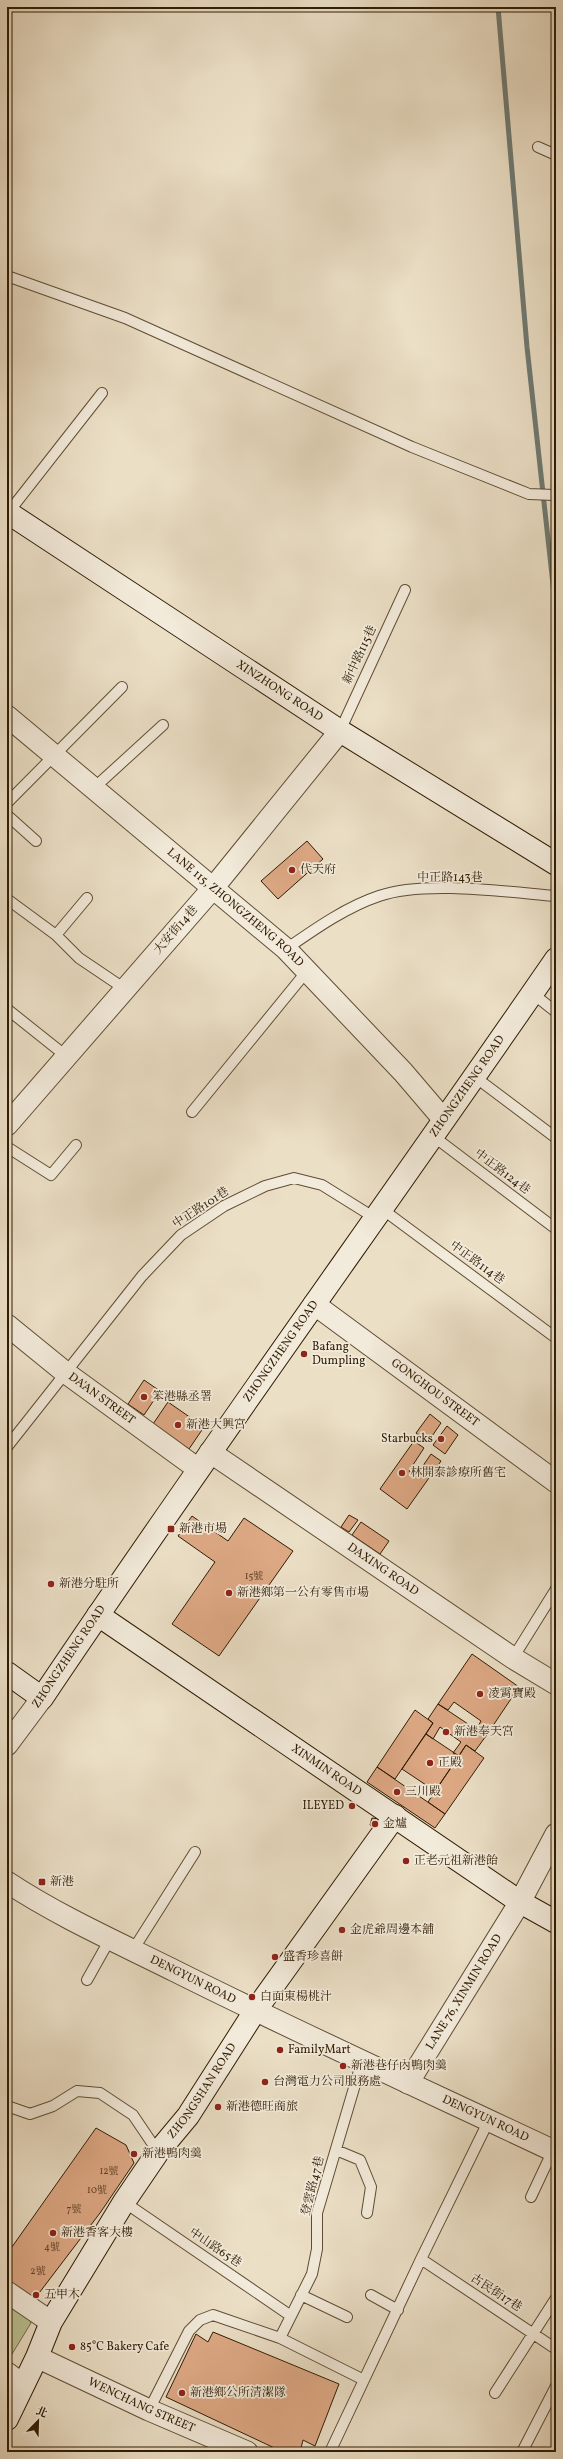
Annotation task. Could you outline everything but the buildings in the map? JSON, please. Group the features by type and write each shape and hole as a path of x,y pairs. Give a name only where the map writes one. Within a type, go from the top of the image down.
{"main road":[{"name":"XINZHONG ROAD","path":"7,512 340,731 556,864"},
{"name":"ZHONGZHENG ROAD","path":"42,1698 204,1461 475,1077 556,959"},
{"name":"XINMIN ROAD","path":"98,1615 520,1902 556,1922"},
{"path":"7,1673 42,1698"},
{"name":"ZHONGSHAN ROAD","path":"7,2419 15,2379 38,2357 51,2322 124,2202 158,2152 188,2116 255,2011 395,1816"}],"street":[{"name":"LANE 115, ZHONGZHENG ROAD","path":"7,716 286,949 403,1072 438,1128"},
{"name":"大安街14巷","path":"7,1125 213,888 340,731"},
{"name":"GONGHOU STREET","path":"314,1304 556,1482"},
{"name":"DA'AN STREET","path":"7,1325 66,1373 204,1461"},
{"name":"DAXING ROAD","path":"204,1461 556,1684"},
{"name":"ZHONGZHENG ROAD","path":"7,1745 42,1698"},
{"name":"LANE 76, XINMIN ROAD","path":"408,2083 520,1902 556,1834"},
{"name":"DENGYUN ROAD","path":"7,1882 30,1897 110,1939 255,2011 554,2151"},
{"path":"7,2292 51,2322"},
{"name":"WENCHANG STREET","path":"38,2357 149,2410 247,2452"}],"lane":[{"path":"538,147 556,155"},
{"path":"7,276 125,318 412,447 529,494 554,495 556,497"},
{"path":"7,512 102,393"},
{"name":"新中路115巷","path":"340,731 405,590"},
{"path":"7,804 56,756 122,687"},
{"path":"94,788 163,725"},
{"path":"7,815 36,841"},
{"name":"中正路143巷","path":"286,949 330,920 380,895 426,888 556,896"},
{"path":"56,935 87,898"},
{"path":"7,899 56,935 79,958 125,989"},
{"path":"192,1112 307,971"},
{"path":"532,993 556,1012"},
{"path":"7,1009 66,1056"},
{"path":"475,1077 556,1138"},
{"name":"中正路124巷","path":"438,1128 556,1229"},
{"path":"7,1147 51,1175 76,1145"},
{"name":"中正路101巷","path":"7,1447 142,1276 181,1235 224,1206 258,1189 294,1178 322,1185 378,1214"},
{"name":"中正路114巷","path":"378,1214 556,1338"},
{"path":"513,1658 556,1589"},
{"path":"133,1950 195,1852"},
{"path":"87,1980 110,1939"},
{"name":"登雲路47巷","path":"280,2338 312,2274 317,2249 317,2213 362,2061"},
{"path":"7,2106 30,2114 53,2106 77,2091 100,2093 133,2115 158,2152"},
{"path":"330,2452 398,2310 420,2259 489,2120"},
{"path":"336,2150 360,2160 371,2187 367,2213"},
{"path":"531,2197 554,2151"},
{"name":"中山路65巷","path":"124,2202 291,2316"},
{"name":"古民街17巷","path":"420,2259 556,2349"},
{"path":"301,2294 347,2317"},
{"path":"372,2296 398,2310"},
{"path":"494,2393 556,2298"},
{"path":"149,2410 189,2331 200,2320 213,2315 280,2338 364,2380"},
{"path":"522,2452 556,2386"}],"green space":[{"path":"7,2302 26,2313 31,2323 9,2359 7,2359"}],"waterway":[{"path":"498,7 527,347 556,612"}],"place":[{"name":"代天府","path":"292,870"},
{"name":"Bafang Dumpling","path":"304,1354"},
{"name":"笨港縣丞署","path":"144,1397"},
{"name":"新港大興宮","path":"178,1425"},
{"name":"Starbucks","path":"441,1439"},
{"name":"林開泰診療所舊宅","path":"402,1473"},
{"name":"新港市場","path":"171,1529"},
{"name":"新港分駐所","path":"51,1584"},
{"name":"新港鄉第一公有零售市場","path":"229,1593"},
{"name":"凌霄寶殿","path":"480,1694"},
{"name":"新港奉天宮","path":"446,1732"},
{"name":"正殿","path":"430,1763"},
{"name":"三川殿","path":"397,1792"},
{"name":"ILEYED","path":"352,1806"},
{"name":"金爐","path":"375,1824"},
{"name":"正老元祖新港飴","path":"406,1861"},
{"name":"新港","path":"42,1882"},
{"name":"金虎爺周邊本舖","path":"342,1930"},
{"name":"盛香珍喜餅","path":"275,1957"},
{"name":"白面東楊桃汁","path":"252,1997"},
{"name":"FamilyMart","path":"280,2050"},
{"name":"新港巷仔內鴨肉羹","path":"343,2066"},
{"name":"台灣電力公司服務處","path":"265,2082"},
{"name":"新港德旺商旅","path":"218,2107"},
{"name":"新港鴨肉羹","path":"134,2154"},
{"name":"新港香客大樓","path":"53,2233"},
{"name":"五甲木","path":"36,2295"},
{"name":"85°C Bakery Cafe","path":"72,2347"},
{"name":"新港鄉公所清潔隊","path":"182,2393"}]}
